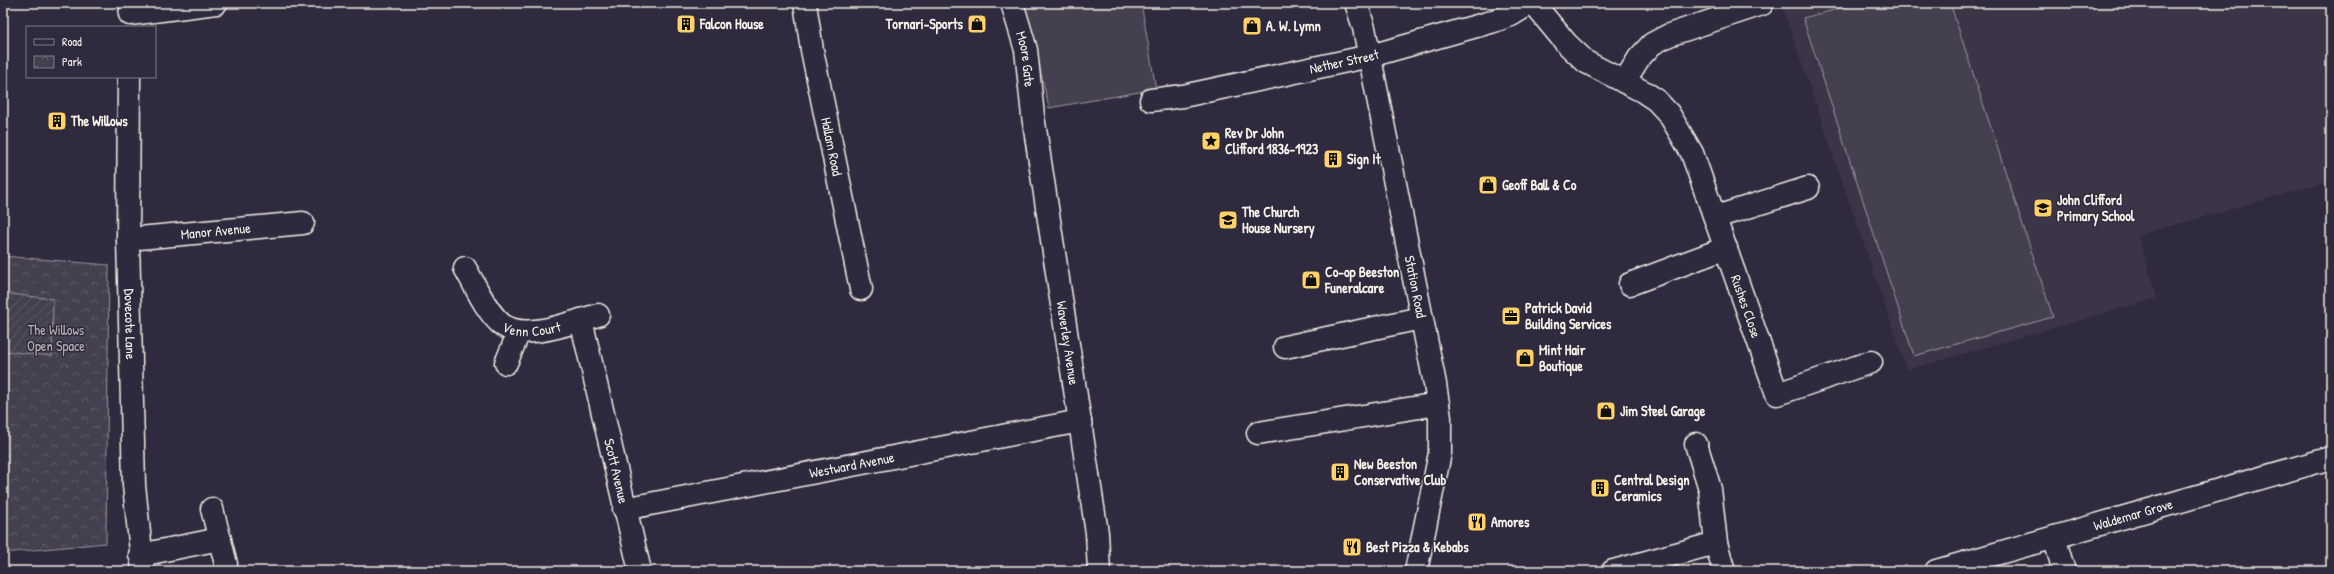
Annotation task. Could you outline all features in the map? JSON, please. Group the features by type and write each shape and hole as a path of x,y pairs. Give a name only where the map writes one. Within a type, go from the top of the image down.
{"street":[{"path":"130,15 216,3"},
{"name":"Hallam Road","path":"805,3 812,50 861,289"},
{"name":"Moore Gate","path":"1012,3 1026,50 1033,116"},
{"name":"Station Road","path":"1356,3 1364,28 1370,56 1438,404 1440,453 1416,571"},
{"name":"Nether Street","path":"1151,100 1183,96 1370,56 1491,22 1512,15 1532,3"},
{"name":"Rushes Close","path":"1532,3 1566,43 1586,62 1656,100 1669,114 1692,153 1716,217 1777,394 1871,362"},
{"path":"1624,82 1639,58 1652,44 1669,35 1762,4"},
{"name":"Dovecote Lane","path":"129,78 128,239 134,485 141,563"},
{"name":"Waverley Avenue","path":"1033,116 1097,533 1099,571"},
{"path":"1716,217 1808,188"},
{"name":"Manor Avenue","path":"128,239 303,223"},
{"path":"1630,284 1726,248"},
{"name":"Venn Court","path":"465,268 500,323 519,332 534,332 589,318 592,371"},
{"path":"1285,347 1421,318"},
{"path":"506,363 519,332"},
{"name":"Scott Avenue","path":"592,371 640,571"},
{"path":"1258,433 1438,404"},
{"name":"Westward Avenue","path":"624,508 1080,421"},
{"path":"1696,444 1710,489 1716,543 1724,571"},
{"name":"Waldemar Grove","path":"1936,571 2331,458"},
{"path":"212,508 226,564"},
{"path":"2054,537 2064,571"},
{"path":"141,563 220,539"},
{"path":"1613,571 1716,543"}],"shaded area":[{"name":"John Clifford Primary School","path":"1781,3 2331,3 2331,181 2138,235 2157,298 1907,370"}],"green space":[{"path":"1023,3 1141,3 1156,89 1049,108 1030,25"},
{"path":"1861,3 1950,3 2053,317 1914,356 1803,18"},
{"name":"The Willows Open Space","path":"3,256 109,265 106,543 3,553"},
{"path":"3,293 53,299 52,356 3,351"}],"place":[{"name":"Falcon House","path":"686,24"},
{"name":"Tornari-Sports","path":"977,24"},
{"name":"A. W. Lymn","path":"1252,26"},
{"name":"The Willows","path":"57,121"},
{"name":"Rev Dr John Clifford 1836-1923","path":"1211,141"},
{"name":"Sign It","path":"1333,159"},
{"name":"Geoff Ball & Co","path":"1488,185"},
{"name":"John Clifford Primary School","path":"2043,208"},
{"name":"The Church House Nursery","path":"1228,220"},
{"name":"Co-op Beeston Funeralcare","path":"1311,280"},
{"name":"Patrick David Building Services","path":"1511,316"},
{"name":"Mint Hair Boutique","path":"1525,358"},
{"name":"Jim Steel Garage","path":"1606,411"},
{"name":"New Beeston Conservative Club","path":"1340,472"},
{"name":"Central Design Ceramics","path":"1600,488"},
{"name":"Amores","path":"1477,522"},
{"name":"Best Pizza & Kebabs","path":"1352,547"}]}
